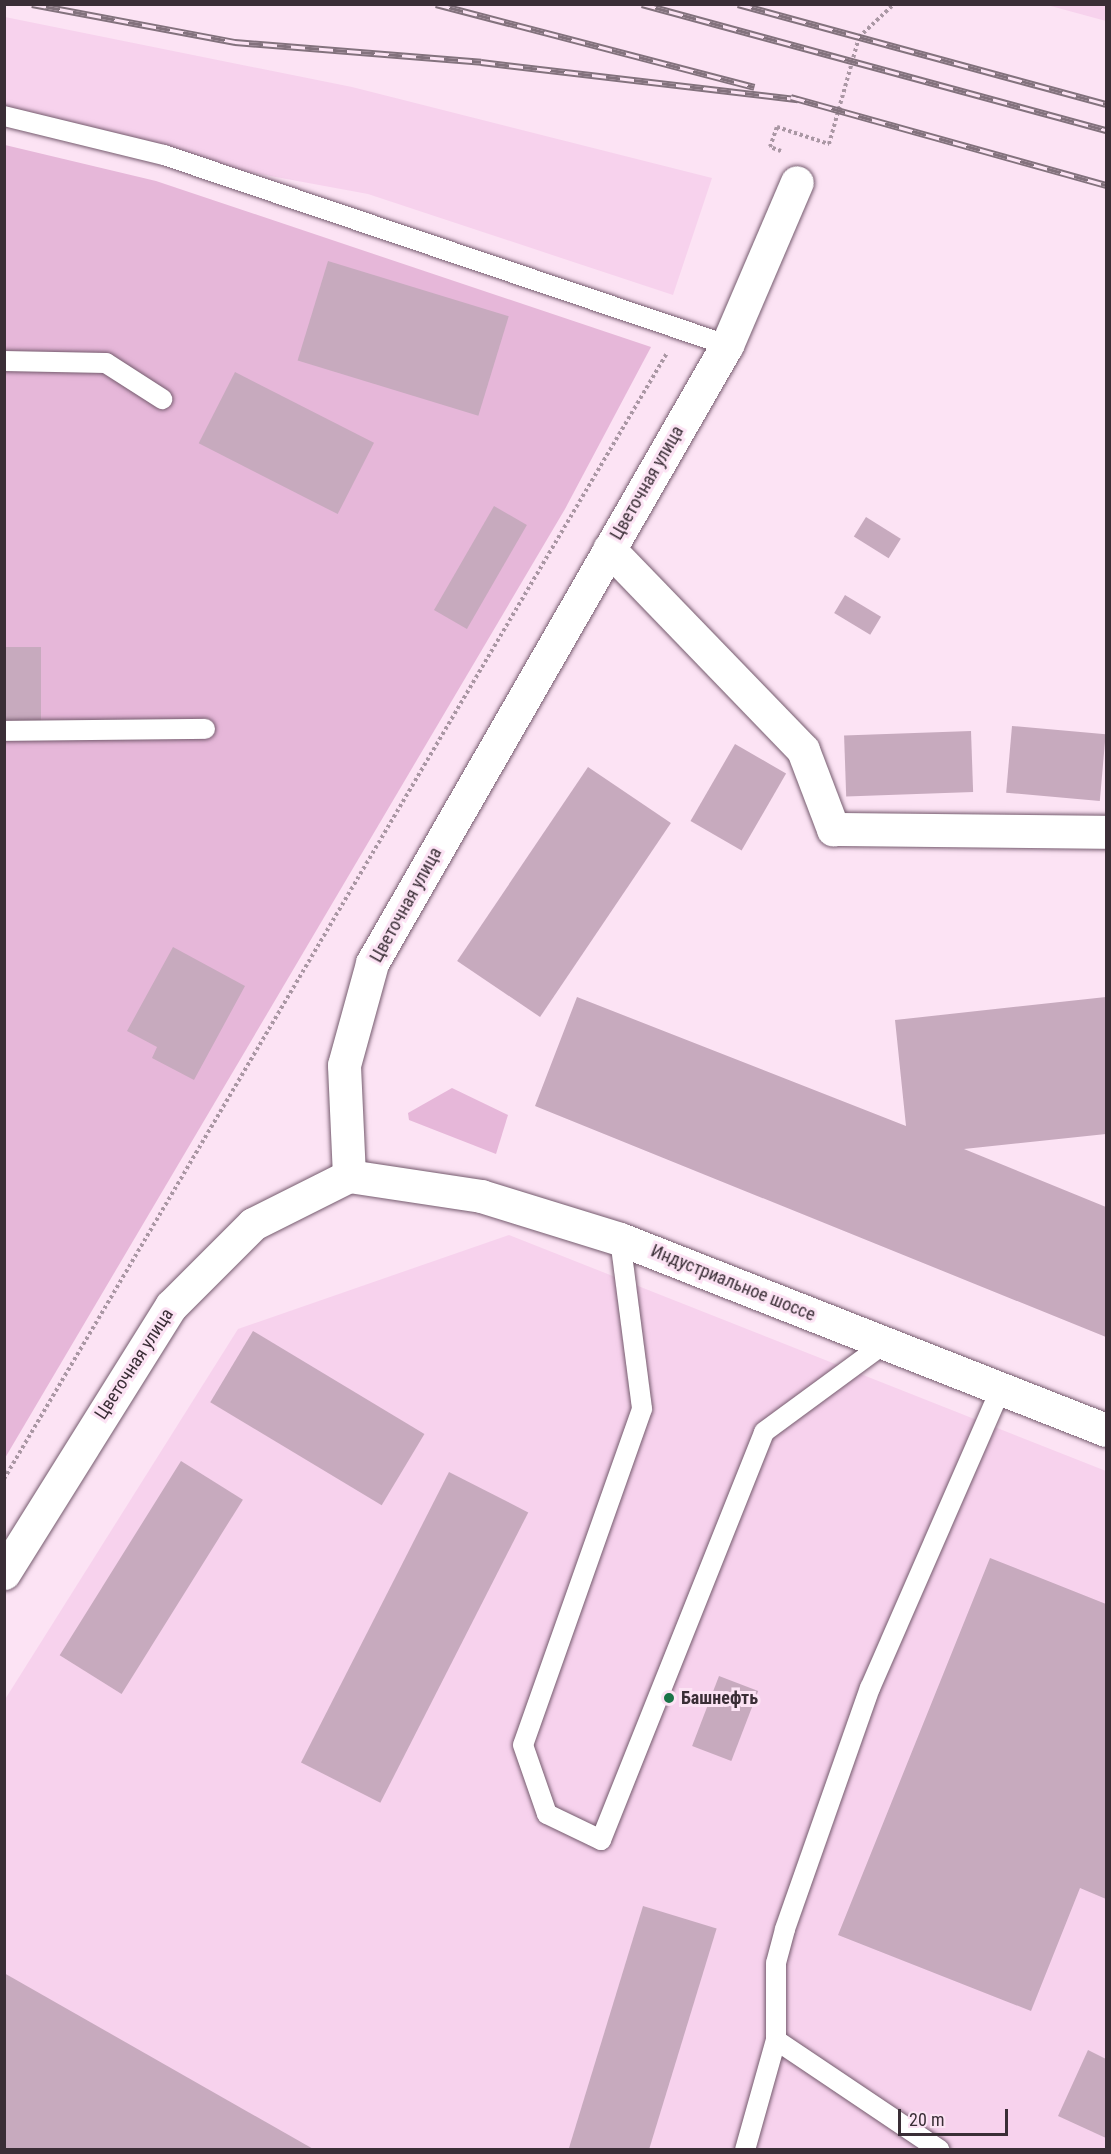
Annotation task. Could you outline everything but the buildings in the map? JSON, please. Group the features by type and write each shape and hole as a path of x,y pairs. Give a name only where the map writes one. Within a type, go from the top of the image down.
{"street":[{"name":"Цветочная улица","path":"4,1573 171,1306 253,1224 349,1176 344,1065 372,963 727,345 797,182"},
{"path":"609,549 803,750 833,829 1107,832"},
{"name":"Индустриальное шоссе","path":"349,1176 481,1196 620,1239 1107,1430"}],"lane":[{"path":"4,116 164,155 727,345"},
{"path":"4,361 106,363 162,399"},
{"path":"4,731 205,729"},
{"path":"620,1239 642,1408 523,1745 548,1814 601,1840 764,1432 885,1343"},
{"path":"745,2150 776,2040 776,1963 785,1929 870,1688 1001,1388"},
{"path":"776,2040 940,2150"}],"path":[{"path":"832,135 860,37 894,4"},
{"path":"4,1479 681,329"}],"shaded area":[{"path":"1047,5 1106,5 1106,21"},
{"path":"5,17 352,87 712,178 673,295 368,194 199,163 5,118"},
{"path":"5,145 156,181 651,347 565,509 5,1458"},
{"path":"452,1088 508,1115 496,1154 409,1120 408,1113"},
{"path":"509,1235 1106,1471 1106,2149 5,2149 4,1701 238,1329"}],"railway":[{"path":"32,4 235,42 481,62 798,99"},
{"path":"436,4 754,87"},
{"path":"642,4 1106,130"},
{"path":"738,4 1106,104"},
{"path":"791,97 1106,185"}],"place":[{"name":"Башнефть","path":"669,1698"}]}
